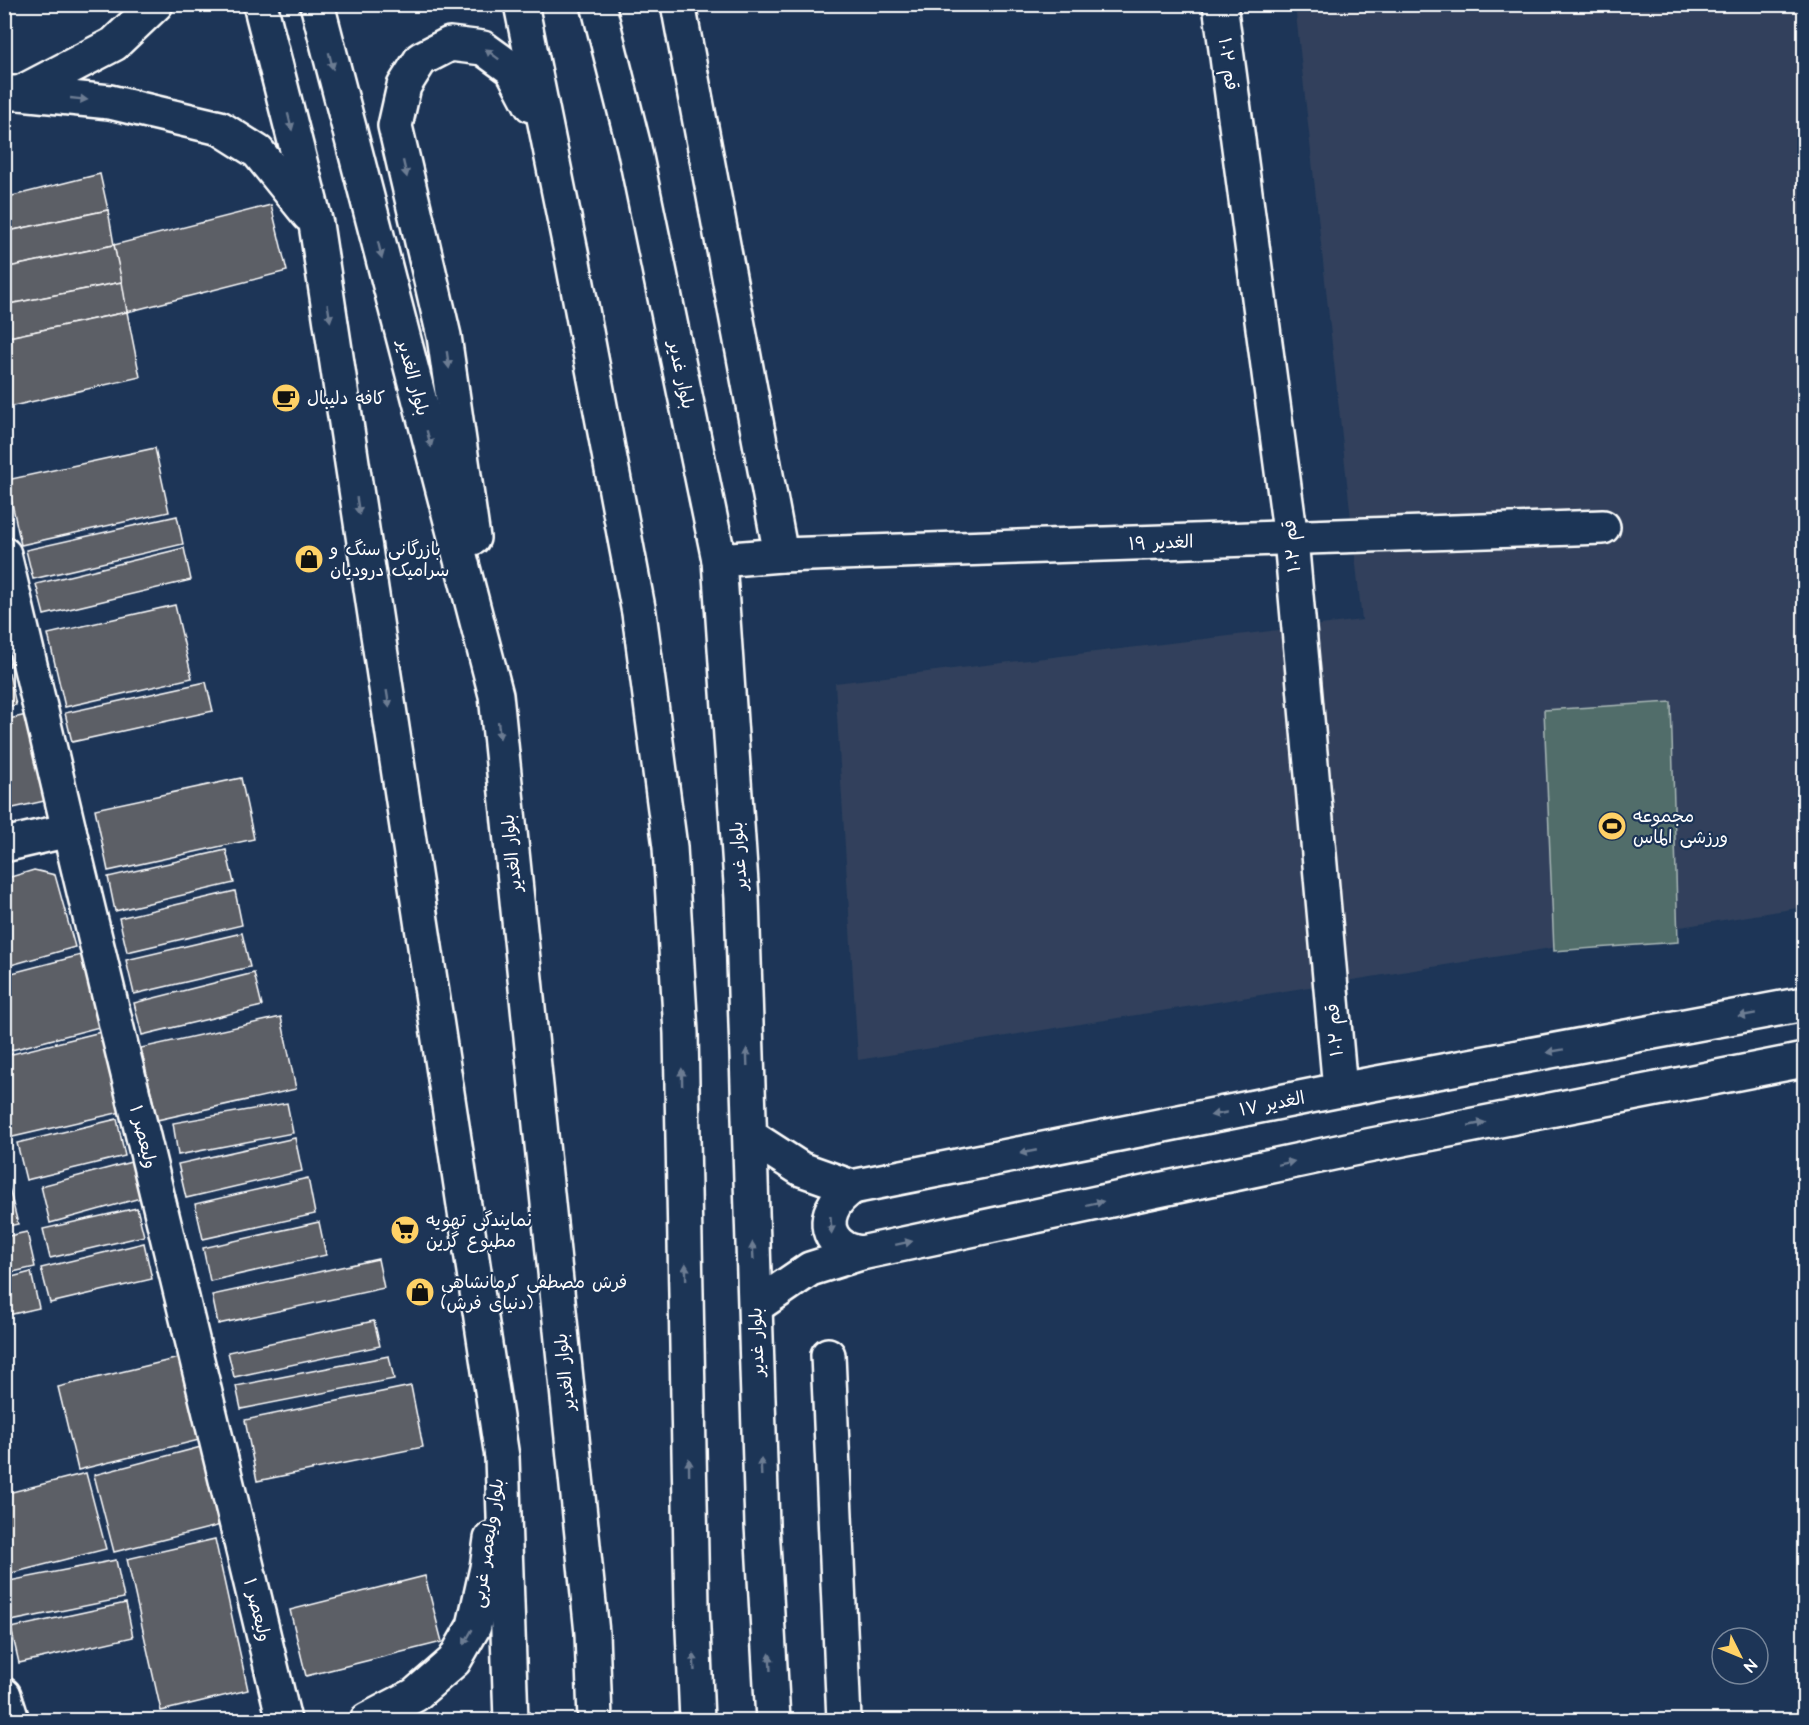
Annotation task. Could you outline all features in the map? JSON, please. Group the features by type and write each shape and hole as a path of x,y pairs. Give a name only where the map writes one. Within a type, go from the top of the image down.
{"main road":[{"path":"12,93 114,44 156,4"},
{"path":"260,4 316,224 502,1457 511,1720"},
{"name":"بلوار الغدیر","path":"317,4 496,695 592,1633 595,1720"},
{"path":"521,4 575,268 639,613 670,848 681,1034 692,1595 697,1720"},
{"name":"بلوار غدیر","path":"598,4 634,147 719,560 742,898 762,1525 773,1720"},
{"path":"678,4 780,555"},
{"name":"قم ۱۰۲","path":"1220,4 1292,539 1340,1090"},
{"path":"496,695 444,336 395,126 404,86 421,59 450,44 483,48 512,69 548,136"},
{"path":"12,93 110,102 220,128 258,152 316,224"},
{"name":"الغدیر ۱۹","path":"719,560 780,555 1603,527"},
{"name":"ولیعصر ۱","path":"4,554 284,1720"},
{"path":"4,845 69,830"},
{"name":"الغدیر ۱۷","path":"852,1187 1340,1090 1804,1004"},
{"path":"756,1306 810,1269 861,1253 1352,1149 1804,1060"},
{"path":"750,1136 801,1169 852,1187 835,1202 829,1222 831,1234 838,1245 849,1251 861,1253"},
{"path":"828,1355 844,1720"},
{"name":"بلوار ولیعصر غربی","path":"390,1717 454,1661 474,1626 487,1568 502,1457"},
{"path":"4,1695 12,1720"}],"shaded area":[{"path":"1295,5 1804,5 1804,907 858,1060 835,683 1362,620"}],"green space":[{"name":"مجموعه ورزشی الماس","path":"1671,702 1678,942 1554,951 1544,710"}],"building":[{"path":"100,174 108,210 4,232 4,198"},
{"path":"271,205 287,271 127,312 114,245"},
{"path":"108,210 114,245 4,268 4,232"},
{"path":"114,245 122,282 4,305 4,268"},
{"path":"122,282 127,312 4,338 4,305"},
{"path":"127,312 140,377 4,408 4,338"},
{"path":"155,448 169,512 21,545 7,480"},
{"path":"177,516 183,544 33,579 26,550"},
{"path":"184,548 191,580 44,615 36,584"},
{"path":"175,605 192,678 65,707 48,634"},
{"path":"4,641 10,666 4,667"},
{"path":"9,673 16,705 4,707 4,674"},
{"path":"206,682 213,711 72,742 65,713"},
{"path":"31,714 49,800 4,810 4,720"},
{"path":"241,778 254,839 108,871 95,809"},
{"path":"226,850 234,883 115,911 108,877"},
{"path":"34,870 55,875 75,947 4,967 4,879"},
{"path":"235,891 242,925 127,952 119,918"},
{"path":"242,933 250,967 134,994 126,960"},
{"path":"85,954 103,1026 4,1052 4,975"},
{"path":"254,973 262,1006 142,1035 134,1003"},
{"path":"281,1017 296,1089 157,1120 141,1048"},
{"path":"109,1030 130,1110 4,1139 4,1056"},
{"path":"287,1103 293,1133 178,1155 173,1123"},
{"path":"117,1119 125,1156 26,1180 17,1143"},
{"path":"295,1138 302,1171 186,1198 178,1164"},
{"path":"135,1161 144,1197 50,1223 41,1186"},
{"path":"4,1168 18,1224 4,1227"},
{"path":"308,1178 315,1214 203,1239 195,1204"},
{"path":"137,1208 144,1236 50,1258 43,1229"},
{"path":"319,1222 326,1255 210,1281 203,1248"},
{"path":"27,1232 35,1267 4,1274 4,1237"},
{"path":"144,1243 152,1279 50,1303 41,1268"},
{"path":"378,1259 384,1288 218,1324 212,1295"},
{"path":"31,1272 39,1308 4,1316 4,1279"},
{"path":"374,1321 380,1346 234,1377 228,1352"},
{"path":"389,1356 394,1379 241,1409 236,1386"},
{"path":"179,1358 199,1440 78,1470 58,1387"},
{"path":"411,1386 423,1447 257,1481 245,1420"},
{"path":"201,1447 221,1525 114,1552 94,1475"},
{"path":"86,1473 106,1549 4,1575 4,1494"},
{"path":"215,1539 248,1690 161,1711 127,1559"},
{"path":"116,1560 124,1598 11,1621 4,1582"},
{"path":"425,1576 442,1642 306,1676 290,1610"},
{"path":"126,1603 133,1637 19,1663 11,1628"}],"place":[{"name":"کافه دلیبال","path":"286,398"},
{"name":"بازرگانی سنگ و سرامیک درودیان","path":"309,559"},
{"name":"مجموعه ورزشی الماس","path":"1612,826"},
{"name":"نمایندگی تهویه مطبوع گرین","path":"405,1230"},
{"name":"فرش مصطفی کرمانشاهی (دنیای فرش)","path":"420,1292"}]}
